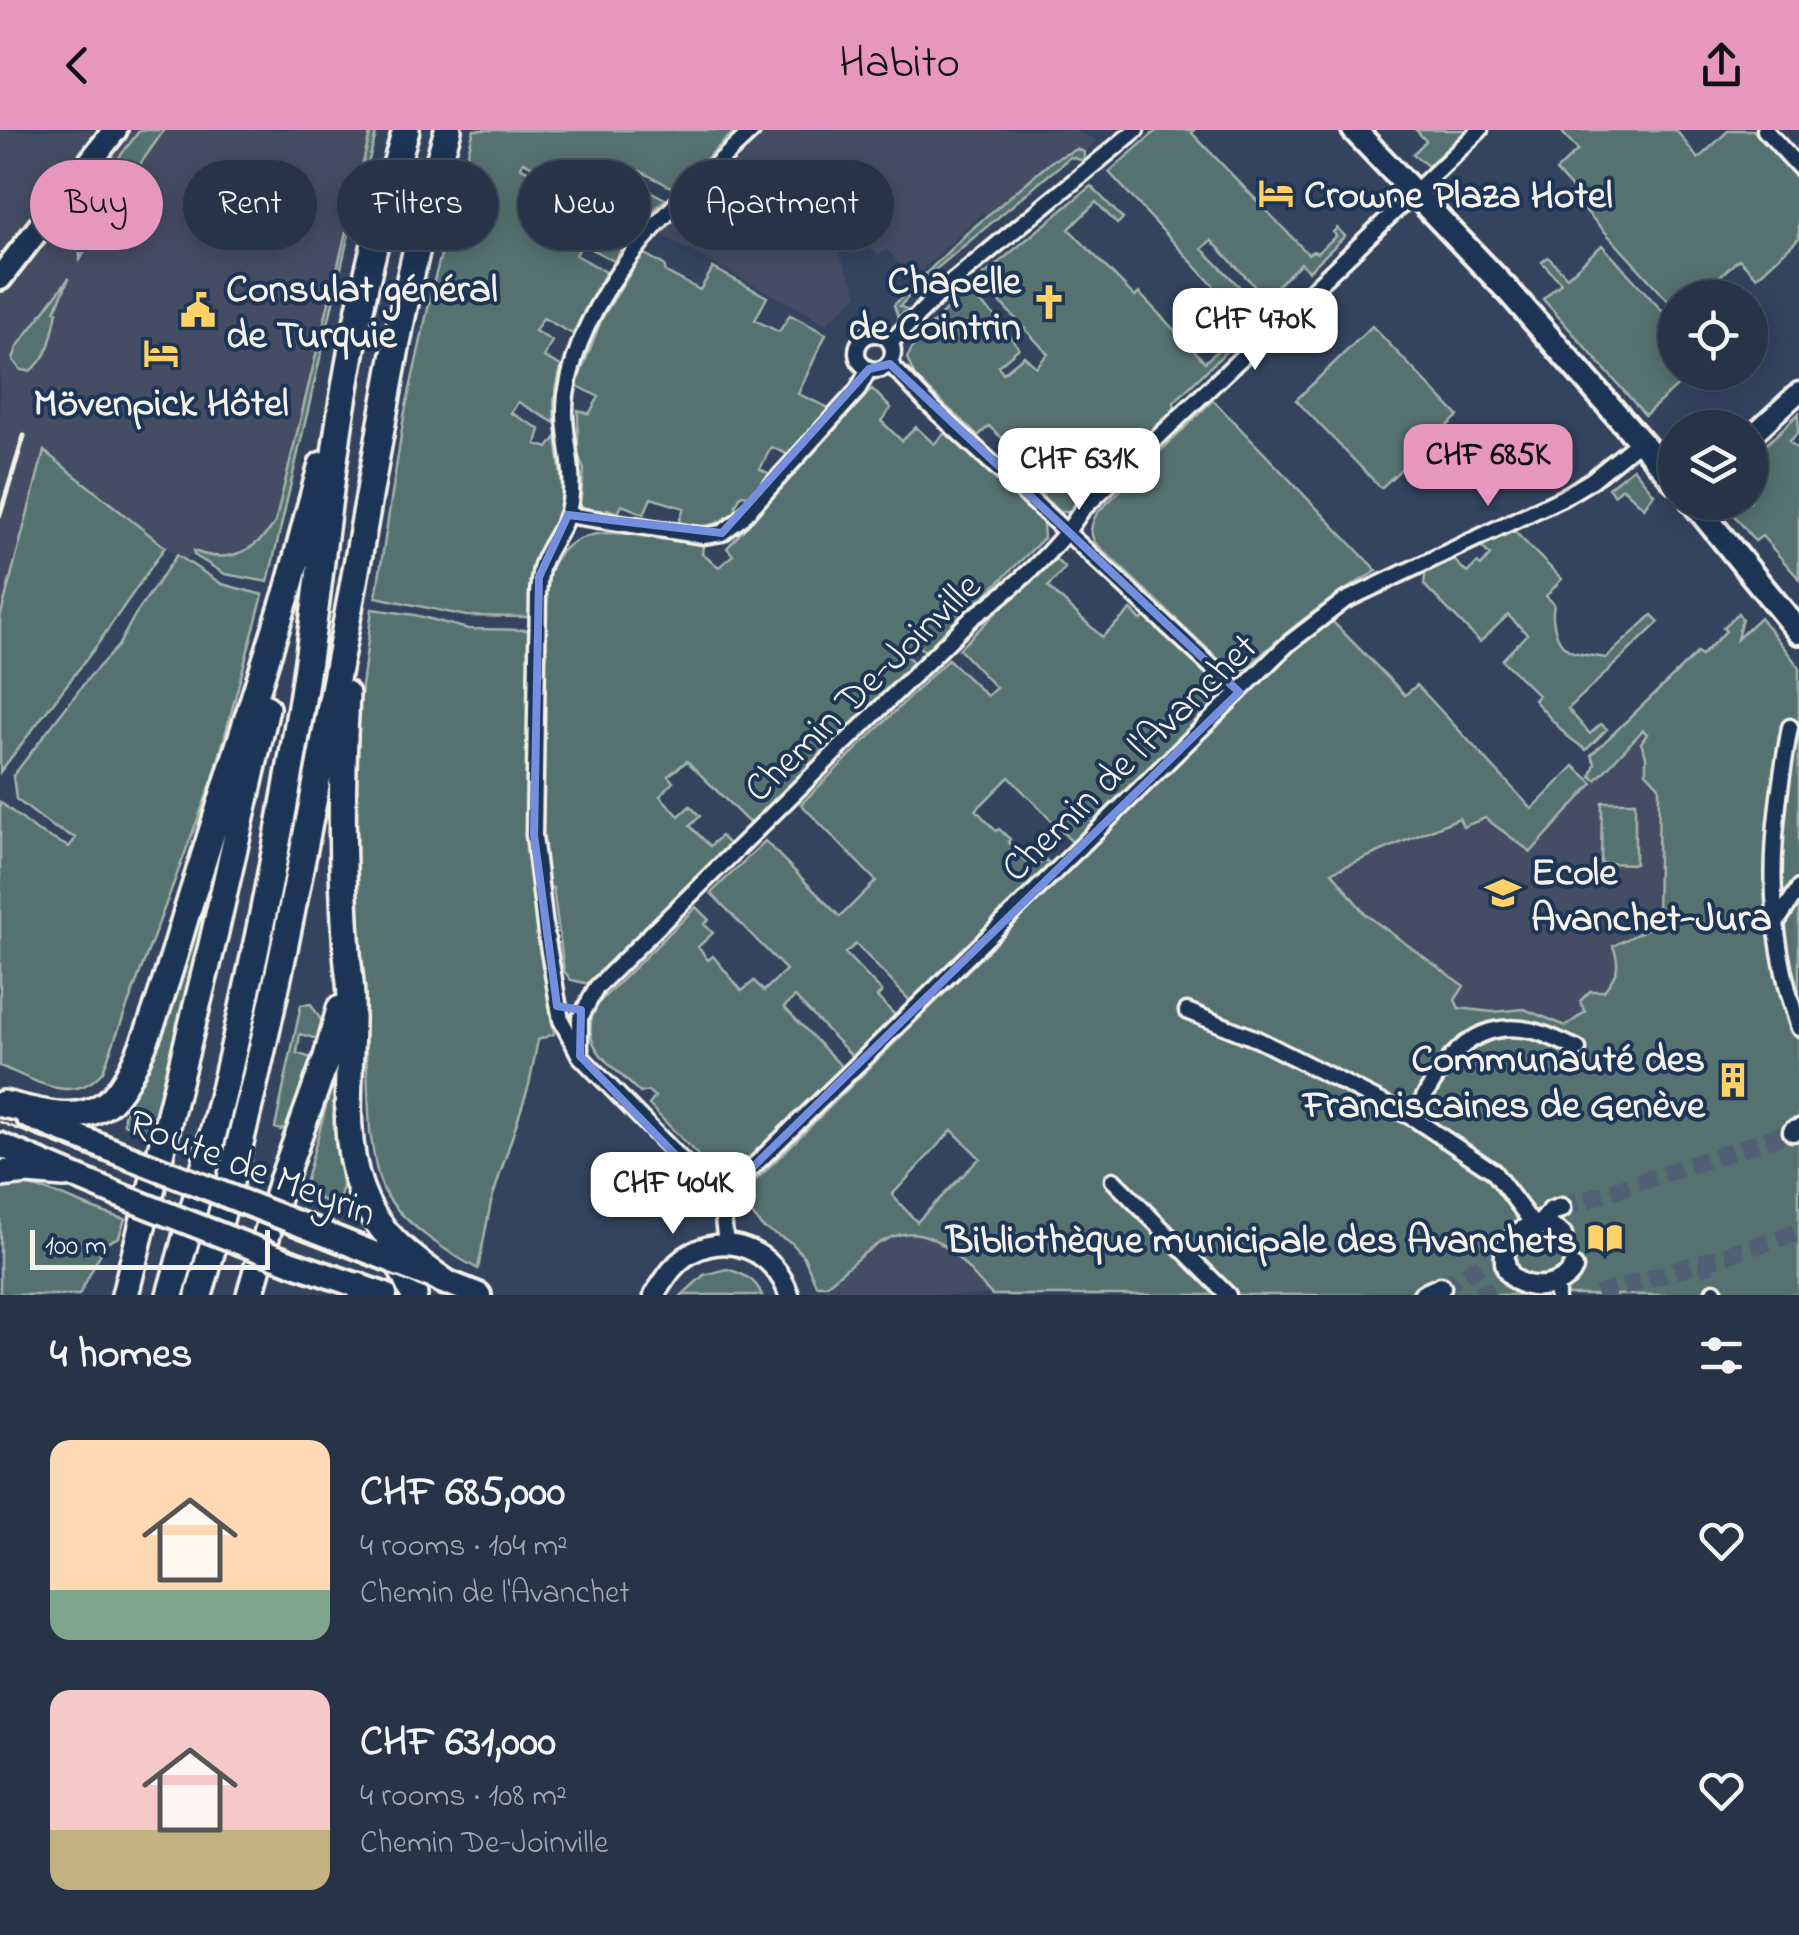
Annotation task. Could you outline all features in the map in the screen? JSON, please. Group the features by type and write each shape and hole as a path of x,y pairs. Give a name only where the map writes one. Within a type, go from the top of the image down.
{"highway":[{"path":"1,1104 78,1116 104,1106 126,1080 183,925 289,586 344,388 373,253 406,130"},
{"path":"199,1295 282,960 398,330 448,130"},
{"path":"170,1295 232,1055 272,871 315,621 344,388"},
{"path":"124,1295 253,775 289,586"},
{"path":"352,594 342,753 347,953 352,996 350,1134 360,1188 372,1212 394,1244 446,1282"},
{"path":"250,1295 281,1184 334,1037 347,953"},
{"path":"0,1174 64,1174"},
{"path":"111,1295 136,1250"},
{"path":"399,1264 414,1295"}],"main road":[{"path":"0,278 115,130"},
{"path":"1354,130 1658,460"},
{"path":"1708,520 1799,632"},
{"name":"Route de Meyrin","path":"1,1104 479,1295"},
{"name":"Route de Meyrin","path":"0,1145 292,1263 385,1295"}],"street":[{"path":"726,1244 718,1200 703,1180 580,1056 557,1006 534,835 538,595 544,560 561,535 568,515 572,482 566,398 589,326 636,248 677,201 753,130"},
{"name":"Chemin De-Joinville","path":"584,1008 598,987 972,616 998,600 1068,532 1082,510 1480,130"},
{"path":"1766,130 1799,166"},
{"path":"891,342 948,285 1131,131"},
{"path":"873,334 891,342 894,350 890,364 880,370 869,370 858,358 861,340 873,334"},
{"path":"890,364 1240,692"},
{"path":"568,515 688,535 722,533 742,518 858,391 869,370"},
{"path":"1768,420 1799,392"},
{"name":"Chemin de l'Avanchet","path":"718,1200 1288,644 1334,607 1562,498 1592,480 1642,440"},
{"path":"1790,727 1772,868 1780,965 1799,1028"},
{"path":"1774,925 1799,888"},
{"path":"557,1006 584,1008 578,1030 580,1056"},
{"path":"1187,1011 1259,1040 1412,1118 1493,1171 1537,1224 1562,1234"},
{"path":"1412,1118 1449,1056 1489,1032 1505,1028 1537,1032 1578,1050"},
{"path":"1113,1180 1228,1295"},
{"path":"1489,1261 1513,1238 1552,1210 1561,1208"},
{"path":"655,1294 673,1268 688,1256 705,1247 726,1244 749,1248 768,1260 780,1274 789,1295"},
{"path":"1506,1248 1508,1287 1562,1294 1573,1268"},
{"path":"1422,1295 1441,1287"}],"highlighted area":[{"path":"890,364 1239,692 719,1200 580,1056 581,1010 557,1006 534,835 539,577 568,515 722,533 869,369"}],"shaded area":[{"path":"0,130 371,130 364,160 337,160 337,250 342,250 281,501 275,523 264,540 232,556 194,552 186,559 164,547 45,452 0,618"},
{"path":"766,130 1073,130 1096,140 1084,152 1076,149 1053,160 988,215 983,212 913,278 887,250 894,250 894,160 734,160"},
{"path":"670,221 670,240 663,236 661,230"},
{"path":"689,250 837,250 858,294 830,318 829,325"},
{"name":"Ecole Avanchet-Jura","path":"1644,729 1647,735 1641,743 1646,772 1659,786 1657,924 1613,946 1618,973 1604,991 1590,991 1580,1001 1585,1012 1567,1026 1524,1009 1492,1012 1459,1008 1455,1000 1464,986 1365,914 1332,872 1460,818 1485,817 1532,852"},
{"path":"891,1195 992,1295 823,1295 824,1267"}],"green space":[{"path":"140,130 164,130 143,160 117,160"},
{"path":"371,130 377,130 369,160 364,160"},
{"path":"474,130 736,130 705,160 670,160 670,186 650,176 650,160 518,160 518,250 579,250 576,255 606,272 573,334 543,318 535,331 552,341 544,357 561,366 554,400 555,423 518,402 511,413 540,429 536,444 548,448 556,437 563,493 559,514 534,569 531,613 527,617 466,616 376,597 404,416 442,250 498,250 498,160 466,160"},
{"path":"1157,130 1194,130 1192,133 1308,254 1317,253 1336,236 1333,232 1337,228 1345,236 1309,271 1301,263 1265,297 1211,240 1202,249 1257,304 1253,307 1254,318 1250,322 1244,319 1109,172"},
{"path":"1416,130 1467,130 1428,166 1413,154 1426,141"},
{"path":"1560,130 1676,130 1698,159 1729,130 1753,130 1799,181 1799,238 1757,277 1739,259 1716,280 1658,280 1658,290 1572,196 1575,192 1556,171 1578,150"},
{"path":"1077,149 1084,152 1084,161 1070,157 929,275 900,306 907,310 898,317 894,305 967,233 1053,160"},
{"path":"1091,186 1123,219 1117,224 1096,202 1069,229 1135,297 1139,293 1205,362 1229,340 1233,345 1071,512 1060,512 1008,464 1018,453 989,426 978,436 915,377 907,358 919,335 928,343 937,333 931,325 966,290 994,315 1019,348 998,366 1003,373 1024,356 1036,367 1048,354 979,279"},
{"path":"650,191 665,199 650,215"},
{"path":"1602,245 1658,306 1658,390 1673,390 1645,415 1543,299 1561,283 1542,262 1548,257 1567,277"},
{"path":"342,250 345,250 268,582 225,574 194,555 194,551 218,556 240,553 259,541 275,523"},
{"path":"593,250 621,250 614,261"},
{"path":"643,253 664,265 666,272 700,290 713,268 767,297 755,320 779,332 790,315 826,334 798,394 829,408 789,455 771,447 760,469 770,474 750,496 741,495 736,511 716,523 678,525 684,508 651,498 644,514 622,505 618,513 607,509 604,514 580,506 584,470 578,454 578,410 589,414 599,397 576,385 602,318"},
{"path":"69,278 55,311 46,352 30,371 21,370 13,360 17,347"},
{"path":"1372,326 1458,416 1381,488 1296,400"},
{"path":"872,389 891,408 881,421 902,441 916,427 934,444 946,432 1043,523 1044,538 927,652 917,646 906,655 915,664 752,826 687,761 668,776 673,782 660,796 679,816 690,806 700,816 690,826 710,846 721,836 731,846 596,980 589,984 571,980 564,971 553,888 549,887 542,844 547,581 557,558 571,544 589,536 633,534 703,545 702,554 719,567 733,555 727,548"},
{"path":"1213,400 1377,571 1325,604 1246,669 1238,671 1227,667 1095,543 1091,531 1097,513"},
{"path":"1799,413 1798,433 1789,441 1796,448 1799,446 1799,579 1762,536 1755,541 1738,520 1768,520 1768,443"},
{"path":"44,451 165,547 95,648 0,772 0,618"},
{"path":"1633,468 1654,494 1644,508 1623,488 1614,495 1608,488"},
{"path":"1512,529 1562,579 1546,596 1554,604 1558,638 1568,650 1606,658 1652,615 1659,622 1568,709 1590,734 1601,724 1607,729 1586,750 1566,735 1534,700 1538,695 1502,660 1527,634 1508,615 1480,642 1424,585 1426,568 1451,557 1467,573 1477,563 1481,566 1490,555 1479,544"},
{"path":"1059,554 1055,559 1065,568 1048,587 1102,637 1131,610 1141,620 1145,617 1218,685 1219,702 1073,843 1009,777 976,810 1010,839 1008,842 1028,864 1032,861 1037,866 1045,859 1051,865 912,1003 856,944 845,953 882,992 877,997 897,1017 855,1059 795,997 784,1007 844,1069 736,1177 719,1177 649,1105 655,1097 648,1091 640,1093 599,1052 590,1031 598,1003 696,907 709,920 704,924 713,933 698,947 708,960 713,956 742,991 754,981 764,991 786,970 711,893 765,841 840,917 876,881 801,804 948,659 987,696 996,688 959,649"},
{"path":"177,555 222,584 263,595 214,776 103,1071 80,1087 54,1087 0,1066 0,802 37,831 69,847 76,838 51,826 16,799 13,776 118,646"},
{"path":"372,609 468,629 530,630 536,903 554,1034 538,1040 529,1085 491,1202 478,1269 403,1216 386,1194 375,1164 370,1132 354,807 358,717"},
{"path":"1738,613 1742,619 1737,639 1760,617 1799,667 1799,1295 992,1295 943,1245 920,1234 890,1238 863,1254 826,1285 816,1285 804,1257 792,1243 762,1227 739,1197 1287,654 1330,619 1405,695 1417,685 1532,809 1574,766 1593,783 1531,852 1485,818 1463,827 1459,818 1332,872 1365,914 1464,986 1455,1000 1459,1008 1492,1012 1524,1009 1566,1026 1585,1012 1580,1001 1590,991 1604,991 1612,980 1617,965 1613,946 1657,924 1659,786 1646,772 1641,743 1647,734 1643,730 1596,780 1591,776 1595,763 1591,755 1697,653 1701,656 1726,631 1723,628","holes":["952,1130 980,1158 917,1222 892,1195"]},
{"path":"1602,802 1635,802 1635,864 1601,863"},
{"path":"202,892 211,894 153,1134 124,1124 124,1116"},
{"path":"311,1004 324,1025 318,1039 300,1034 297,1053 311,1058 289,1126 281,1130 275,1128 301,1005"},
{"path":"331,1088 337,1089 342,1189 339,1201 333,1205 303,1191"},
{"path":"21,1185 125,1219 119,1237 106,1243 79,1295 0,1295 0,1189"},
{"path":"727,1269 748,1278 762,1295 682,1295 704,1275"}],"tunnel":[{"path":"1561,1208 1793,1131"},
{"path":"1597,1295 1799,1232"},
{"path":"1562,1235 1574,1256 1573,1268"},
{"path":"1441,1287 1489,1261"},
{"path":"1704,1261 1714,1291"},
{"path":"1476,1295 1502,1288"}],"tram line":[{"path":"0,1122 443,1295"}],"railway":[{"path":"0,515 24,436"}],"place":[{"name":"Crowne Plaza Hotel","path":"1276,193"},
{"name":"Chapelle de Cointrin","path":"1049,302"},
{"name":"Consulat général de Turquie","path":"198,310"},
{"name":"Mövenpick Hôtel","path":"161,353"},
{"name":"Ecole Avanchet-Jura","path":"1503,893"},
{"name":"Communauté des Franciscaines de Genève","path":"1733,1080"},
{"name":"Bibliothèque municipale des Avanchets","path":"1605,1238"}]}
